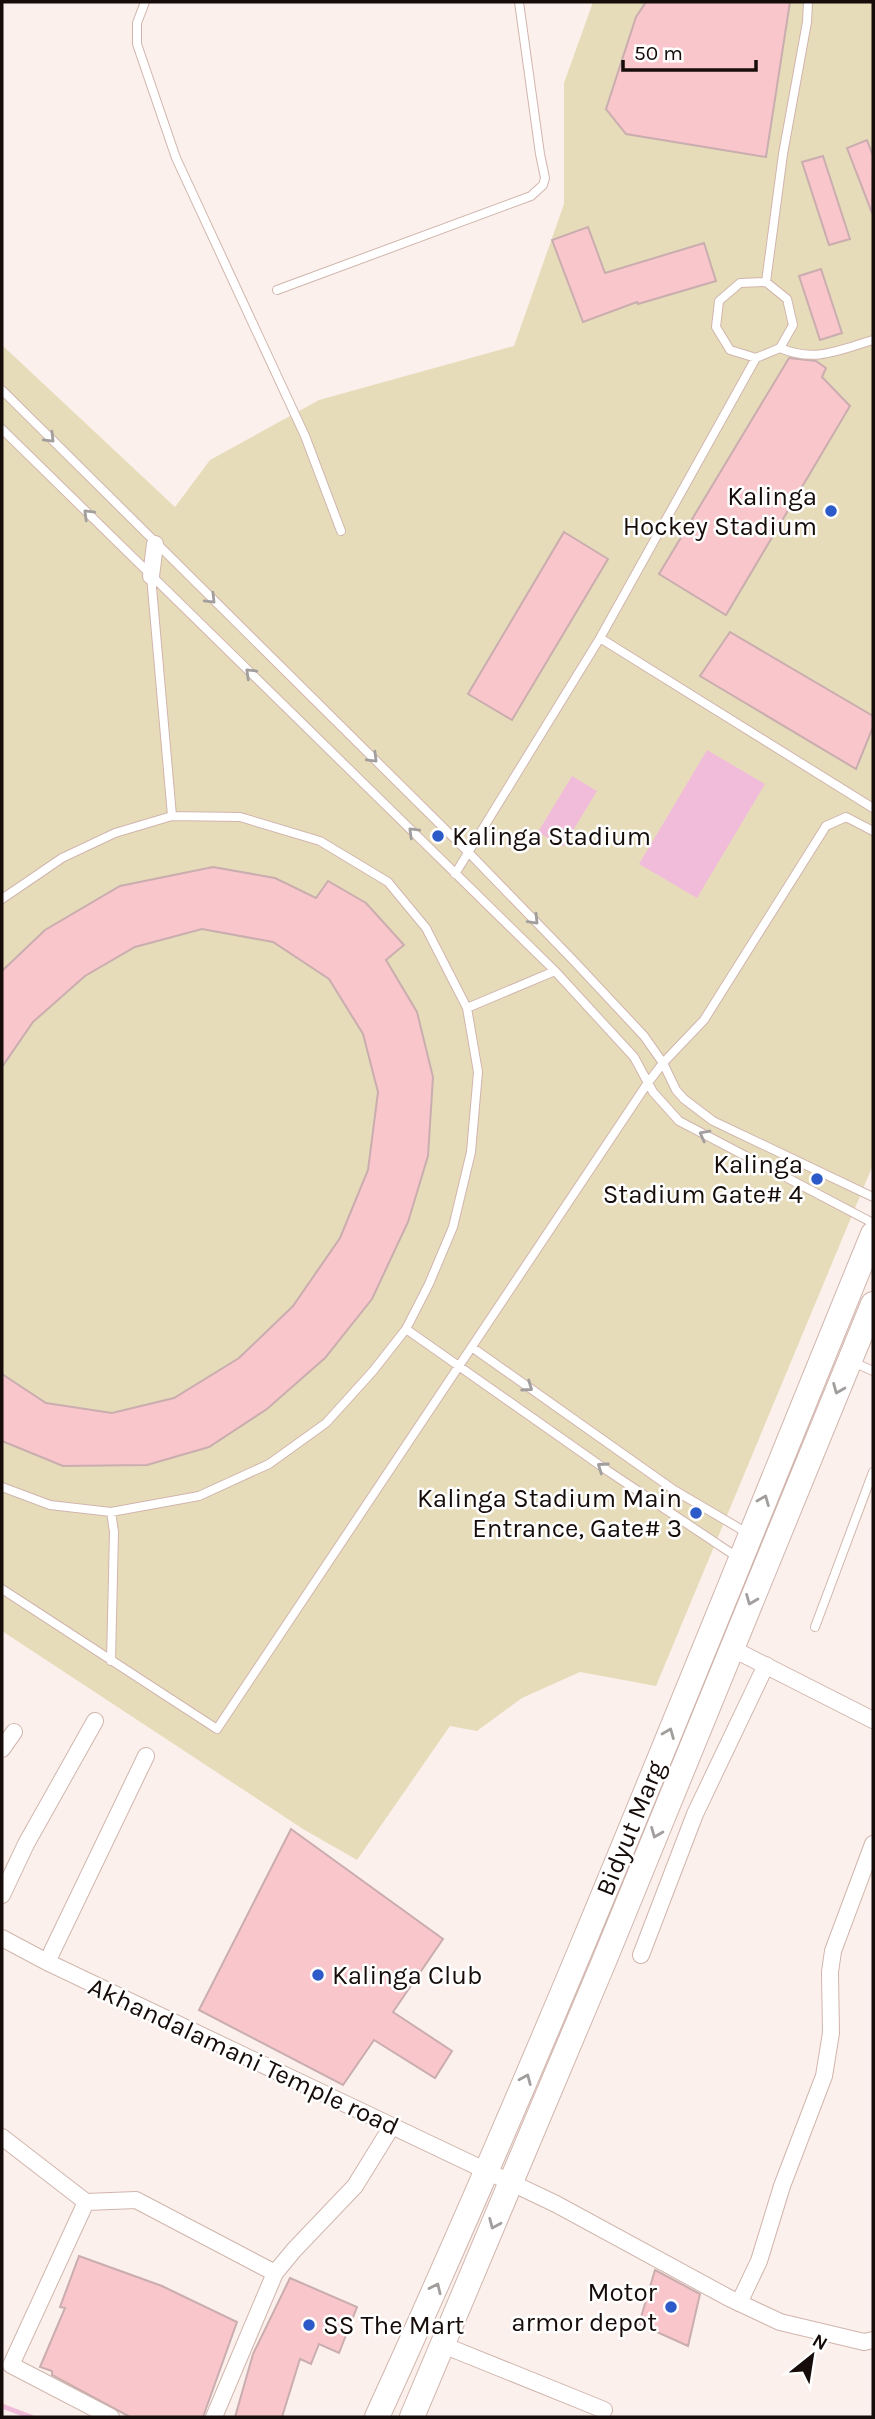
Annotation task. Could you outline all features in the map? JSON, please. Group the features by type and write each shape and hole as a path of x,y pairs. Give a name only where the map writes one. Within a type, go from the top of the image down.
{"main road":[{"name":"Bidyut Marg","path":"377,2417 487,2171 580,1951 873,1234"},
{"name":"Bidyut Marg","path":"412,2417 873,1304"}],"street":[{"path":"151,576 155,544"},
{"path":"731,1648 873,1720"},
{"path":"641,1955 695,1814 766,1665"},
{"path":"2,1895 26,1844 95,1721"},
{"path":"2,1749 13,1732"},
{"path":"47,1962 146,1756"},
{"path":"739,2303 759,2261 782,2186 824,2076 831,2033 830,1972 833,1951 873,1844"},
{"name":"Akhandalamani Temple road","path":"2,1938 47,1962 487,2171 780,2322 864,2342 873,2340"},
{"path":"214,2417 275,2273 355,2186 392,2126"},
{"path":"2,2137 86,2202 136,2200 275,2273"},
{"path":"86,2202 11,2365 111,2417"},
{"path":"443,2345 604,2410"}],"lane":[{"path":"145,2 137,23 137,44 176,158 305,436 341,531"},
{"path":"277,290 531,196 538,191 545,178 519,2"},
{"path":"766,282 783,154 807,22 808,2"},
{"path":"455,874 470,854 600,638 756,358 780,348 793,325 787,299 766,282 740,283 719,301 716,327 730,350 756,358"},
{"path":"780,348 806,357 873,340"},
{"path":"2,390 470,854 644,1036 663,1063 676,1090 694,1108 713,1121 873,1197"},
{"path":"2,429 555,971 634,1057 647,1084 663,1106 679,1121 873,1223"},
{"path":"151,576 172,816"},
{"path":"600,638 873,808"},
{"path":"2,899 62,858 115,833 172,816 240,817 320,841 388,882 426,928 467,1008 478,1072 471,1152 453,1227 429,1284 406,1329 326,1423 268,1464 199,1496 111,1512 50,1504 2,1487"},
{"path":"2,1589 217,1728 647,1084 704,1020 826,826 846,817 873,831"},
{"path":"467,1008 555,971"},
{"path":"406,1329 608,1471 740,1559"},
{"path":"472,1348 674,1490 750,1535"},
{"path":"850,1361 873,1371"},
{"path":"815,1627 873,1472"},
{"path":"111,1512 114,1532 111,1661"}],"shaded area":[{"name":"Kalinga Stadium","path":"593,2 873,2 873,1165 656,1686 580,1672 522,1698 477,1731 450,1726 357,1860 303,1829 2,1631 2,345 175,507 210,460 319,400 514,346 564,204 564,83"},
{"path":"707,750 765,784 697,898 639,864"},
{"path":"572,776 597,791 563,847 538,832"}],"building":[{"path":"646,2 790,2 766,157 626,134 606,109 636,17"},
{"path":"867,140 873,156 872,213 847,148"},
{"path":"823,156 850,239 829,245 802,162"},
{"path":"588,227 605,273 704,243 716,281 638,304 637,302 583,322 552,240"},
{"path":"821,269 842,333 820,340 799,276"},
{"path":"789,358 816,361 826,368 822,377 850,406 726,615 659,574"},
{"path":"564,532 608,559 512,720 468,694"},
{"path":"730,632 873,716 873,727 856,769 700,676"},
{"path":"213,867 275,878 316,898 328,881 366,903 404,945 386,960 417,1012 433,1077 428,1156 408,1222 372,1299 325,1358 267,1409 209,1447 147,1465 63,1466 2,1441 2,1374 46,1403 112,1413 174,1398 239,1358 293,1306 340,1238 368,1170 378,1092 363,1034 329,979 273,942 202,929 135,947 85,976 33,1022 2,1067 2,971 45,930 120,886"},
{"name":"Kalinga Club","path":"291,1829 443,1939 393,2012 452,2051 435,2078 374,2040 343,2085 199,2010"},
{"path":"79,2256 162,2286 237,2322 203,2417 130,2417 52,2375 52,2371 40,2367 65,2308 60,2307"},
{"name":"Motor armor depot","path":"655,2270 700,2294 688,2346 639,2324"},
{"name":"SS The Mart","path":"290,2278 357,2307 339,2353 319,2344 311,2364 300,2359 282,2417 235,2417 253,2354"}],"waterway":[{"path":"2,2406 31,2417"}],"place":[{"name":"Kalinga Hockey Stadium","path":"831,511"},
{"name":"Kalinga Stadium","path":"438,836"},
{"name":"Kalinga Stadium Gate# 4","path":"817,1179"},
{"name":"Kalinga Stadium Main Entrance, Gate# 3","path":"696,1513"},
{"name":"Kalinga Club","path":"318,1975"},
{"name":"Motor armor depot","path":"671,2307"},
{"name":"SS The Mart","path":"309,2325"}]}
